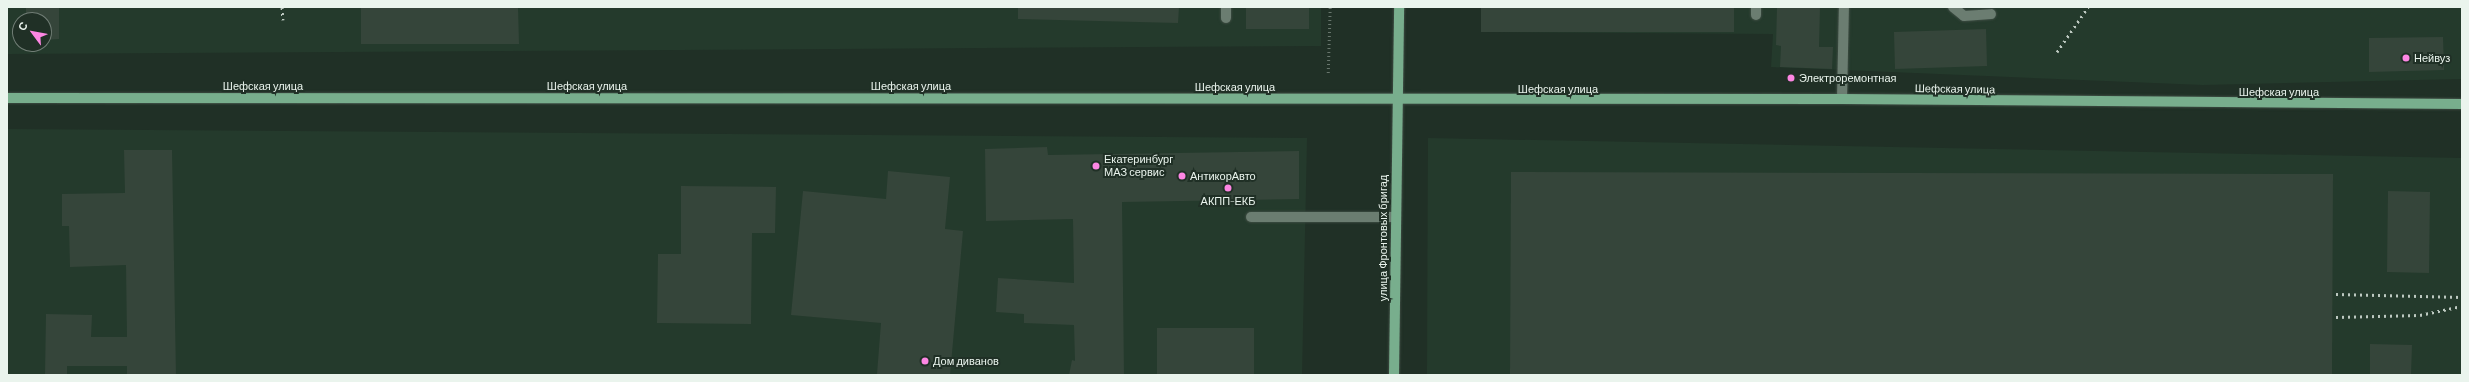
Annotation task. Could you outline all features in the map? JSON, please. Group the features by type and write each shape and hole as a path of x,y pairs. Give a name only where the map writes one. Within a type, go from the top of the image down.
{"main road":[{"path":"1396,101 1399,7"},
{"name":"Шефская улица","path":"7,98 1396,101 1842,99 2462,104"},
{"name":"улица Фронтовых бригад","path":"1394,375 1396,101"}],"lane":[{"path":"1226,7 1226,18"},
{"path":"1842,99 1844,7"},
{"path":"1953,7 1964,16 1992,14"},
{"path":"1252,217 1395,217"}],"path":[{"path":"1328,73 1330,7"}],"shaded area":[{"path":"7,7 1321,7 1321,46 7,54"},
{"path":"1481,7 2462,7 2462,79 2203,85 1771,67 1773,34 1481,32"},
{"path":"7,129 1307,138 1302,375 7,375"},
{"path":"1428,138 2462,158 2462,375 1427,375"}],"building":[{"path":"26,7 59,7 59,39 52,39 52,12 26,12"},
{"path":"361,7 518,7 519,44 361,44"},
{"path":"1018,7 1179,7 1178,23 1018,19"},
{"path":"1246,7 1309,7 1309,29 1246,29"},
{"path":"1481,7 1734,7 1734,32 1481,32"},
{"path":"1777,7 1820,7 1819,47 1833,47 1832,69 1780,67 1781,46 1776,45"},
{"path":"1986,29 1987,66 1895,69 1894,32"},
{"path":"2443,37 2444,70 2369,72 2369,38"},
{"path":"1047,147 1048,155 1299,151 1299,199 1122,202 1124,375 1069,375 1072,360 1075,361 1074,325 1024,323 1024,314 996,312 998,278 1074,283 1073,219 986,221 985,149"},
{"path":"124,150 172,150 176,375 127,375 127,366 67,366 67,375 45,375 46,314 92,315 91,337 127,337 126,265 70,267 69,226 62,226 62,194 125,193"},
{"path":"888,171 950,177 945,229 963,231 950,375 877,374 881,323 791,315 803,191 886,199"},
{"path":"1511,172 2333,174 2332,375 1510,375"},
{"path":"681,186 776,187 775,233 752,233 751,324 657,323 658,254 681,254"},
{"path":"2388,191 2430,192 2429,273 2387,272"},
{"path":"1157,328 1254,328 1254,375 1157,375"},
{"path":"2370,344 2412,345 2411,375 2370,375"}],"railway":[{"path":"282,7 283,20"},
{"path":"2057,52 2088,7"},
{"path":"2336,294 2462,297"},
{"path":"2336,317 2420,315 2462,306"}],"place":[{"name":"Нейвуз","path":"2406,58"},
{"name":"Электроремонтная","path":"1791,78"},
{"name":"Екатеринбург МАЗ сервис","path":"1096,166"},
{"name":"АнтикорАвто","path":"1182,176"},
{"name":"АКПП-ЕКБ","path":"1228,188"},
{"name":"Дом диванов","path":"925,361"}]}
